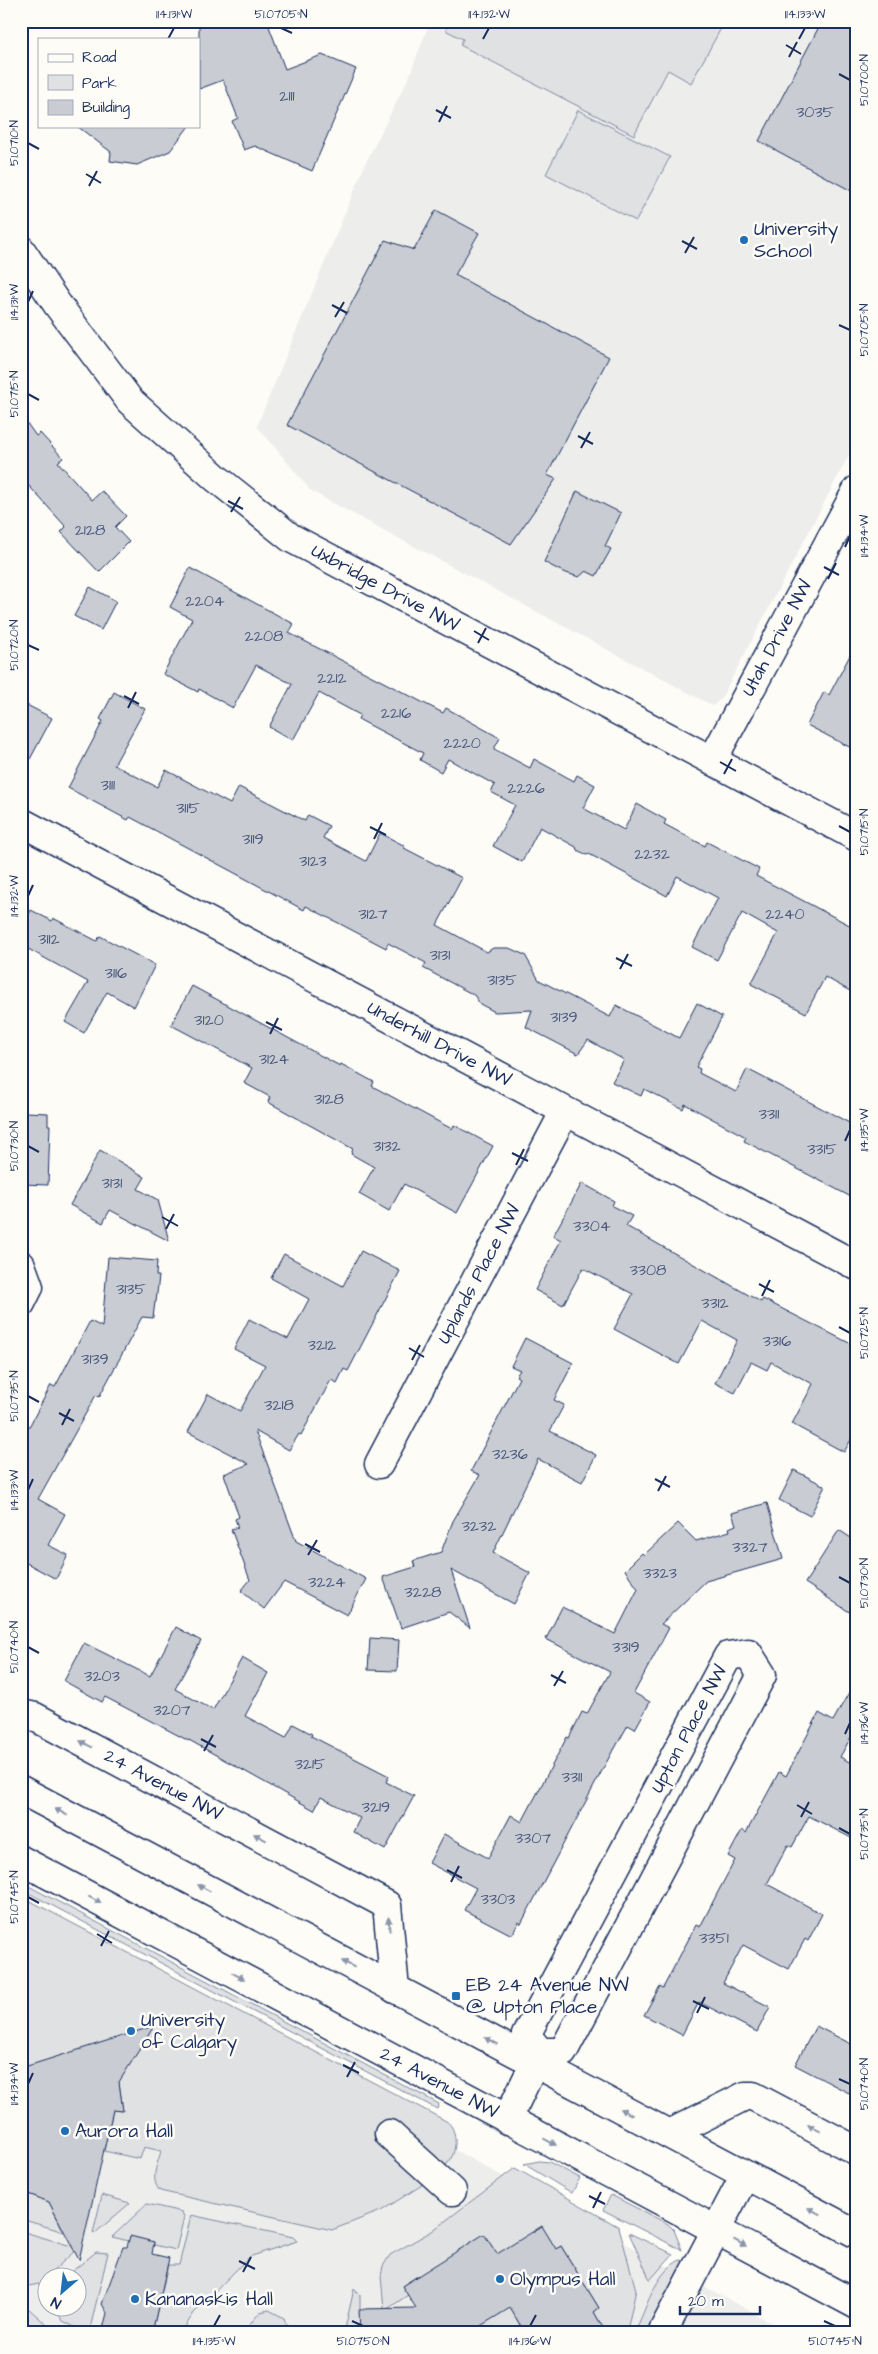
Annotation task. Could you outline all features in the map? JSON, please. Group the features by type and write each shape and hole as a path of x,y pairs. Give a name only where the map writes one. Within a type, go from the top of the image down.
{"street":[{"name":"Uxbridge Drive NW","path":"21,250 57,304 130,400 209,472 291,538 857,837"},
{"name":"Utah Drive NW","path":"712,761 857,490"},
{"name":"Underhill Drive NW","path":"21,822 857,1266"},
{"name":"Uplands Place NW","path":"379,1464 566,1111"},
{"path":"21,1266 29,1288 21,1303"},
{"name":"Upton Place NW","path":"748,1653 762,1675 563,2052 537,2058 526,2035 728,1656 748,1653"},
{"name":"24 Avenue NW","path":"21,1714 35,1717 387,1905 395,1990"},
{"path":"21,1790 395,1990 537,2058 669,2134 857,2234"},
{"name":"24 Avenue NW","path":"21,1860 857,2305"},
{"path":"507,2120 537,2058"},
{"path":"669,2134 745,2096 753,2096 857,2151"},
{"path":"389,2134 452,2191"},
{"path":"662,2333 745,2175"}],"shaded area":[{"path":"430,21 857,21 857,440 721,699 713,706 310,490 257,426 366,162 409,77"},
{"name":"University of Calgary","path":"21,1910 500,2175 790,2333 21,2333"}],"green space":[{"path":"444,21 725,21 691,83 668,70 634,135 460,45 463,39 447,31"},
{"path":"578,110 670,157 636,221 546,174"},
{"path":"21,1882 439,2104 437,2109 21,1889"},
{"path":"21,1896 446,2121 455,2135 455,2148 450,2160 442,2168 422,2178 422,2185 381,2211 332,2230 160,2191 155,2181 155,2176 161,2151 144,2147 140,2159 104,2151 113,2110 123,2111 119,2082 21,2068 21,2038 24,2026 21,1998"},
{"path":"539,2161 549,2162 580,2178 572,2193 524,2164"},
{"path":"515,2168 619,2227 636,2290 628,2326 624,2333 606,2333 594,2312 599,2308 561,2246 556,2249 497,2254 416,2277 402,2286 408,2295 389,2308 384,2309 381,2276 383,2266 390,2255 432,2231"},
{"path":"21,2191 49,2202 64,2232 21,2219"},
{"path":"102,2195 130,2203 94,2234 93,2233"},
{"path":"611,2195 668,2224 674,2230 682,2250 603,2210"},
{"path":"147,2204 182,2212 184,2217 176,2250 154,2245 154,2242 129,2241 112,2237"},
{"path":"191,2215 293,2237 297,2241 249,2257 194,2313 181,2333 152,2333 168,2265 179,2265"},
{"path":"21,2231 78,2248 58,2266 38,2266 38,2284 29,2286 21,2282"},
{"path":"629,2233 673,2254 650,2280"},
{"path":"96,2252 108,2253 89,2333 63,2321 59,2316 88,2316 88,2266 78,2266"},
{"path":"680,2260 683,2261 681,2271 646,2333 634,2333 657,2282 671,2266"},
{"path":"354,2289 360,2295 360,2333 344,2333"},
{"path":"512,2300 517,2320 525,2333 459,2333"},
{"path":"28,2308 56,2333 21,2333 21,2309"},
{"path":"269,2310 284,2318 289,2333 243,2333 260,2312"}],"building":[{"path":"208,21 267,21 285,69 322,55 356,69 312,171 255,146 244,150 232,121 238,118 223,80 200,89 199,25"},
{"path":"822,21 857,21 857,194 759,141"},
{"path":"80,128 187,128 170,151 137,165 110,161 111,152"},
{"path":"436,210 479,233 455,275 609,357 547,475 556,479 511,544 287,425 385,240 414,250"},
{"path":"21,415 36,436 40,433 63,458 58,462 92,500 102,491 126,516 115,527 129,542 99,572 61,532 66,527 21,477"},
{"path":"577,491 621,513 605,546 611,549 596,576 586,571 579,577 563,572 544,562"},
{"path":"190,568 294,624 289,633 443,713 446,708 500,738 494,749 530,768 534,759 574,781 577,775 595,785 583,808 624,830 637,804 666,820 664,824 705,846 707,842 759,869 756,876 857,929 857,995 825,977 806,1013 751,984 778,933 742,913 717,960 692,947 718,898 677,876 667,896 589,854 587,855 577,850 576,847 540,827 522,862 493,846 515,805 491,792 495,785 448,759 441,772 420,760 423,753 358,719 360,715 319,693 293,740 269,727 292,684 256,665 233,708 199,689 198,692 163,674 192,619 170,607"},
{"path":"90,587 116,601 101,630 74,616"},
{"path":"857,642 857,751 807,725 824,692 829,695"},
{"path":"114,692 145,709 114,765 157,787 166,770 230,804 239,787 305,821 308,815 329,826 323,838 366,861 380,833 405,846 404,848 462,878 437,925 487,952 493,948 509,948 525,955 539,980 610,1017 616,1005 679,1038 697,1003 722,1017 696,1067 700,1069 699,1073 736,1092 747,1069 857,1127 857,1200 744,1141 746,1137 685,1104 683,1109 644,1089 641,1096 612,1082 624,1060 588,1040 578,1054 526,1027 532,1010 495,1012 480,1004 474,995 423,968 426,963 388,943 386,948 306,906 304,910 130,817 128,820 68,788 103,721 100,719"},
{"path":"21,702 52,718 21,776"},
{"path":"21,910 29,914 31,910 52,921 53,918 97,941 100,936 155,965 134,1007 107,992 84,1033 65,1022 88,982 21,945"},
{"path":"192,986 340,1066 341,1064 374,1082 372,1086 452,1129 454,1125 493,1146 457,1213 404,1184 389,1211 359,1194 374,1167 351,1154 353,1149 268,1102 270,1097 244,1083 252,1068 171,1025"},
{"path":"25,1112 48,1113 48,1125 50,1125 48,1185 21,1184 21,1128 25,1125"},
{"path":"100,1150 145,1177 138,1189 158,1200 169,1241 110,1210 103,1223 70,1205"},
{"path":"582,1183 614,1201 612,1206 632,1216 626,1226 761,1302 763,1299 857,1347 857,1429 844,1452 792,1424 813,1384 771,1362 767,1370 751,1362 735,1393 715,1383 737,1340 702,1321 679,1364 614,1329 633,1294 583,1268 563,1305 535,1290 561,1240 553,1236"},
{"path":"361,1251 400,1271 348,1371 344,1369 337,1383 331,1380 301,1435 299,1434 289,1450 255,1431 296,1541 366,1579 347,1615 284,1582 264,1609 241,1591 250,1580 231,1529 238,1527 235,1519 239,1517 224,1474 249,1464 188,1432 208,1394 240,1411 265,1365 234,1349 249,1319 288,1339 309,1299 271,1278 284,1254 343,1286"},
{"path":"108,1257 157,1261 156,1276 159,1276 156,1302 153,1318 142,1317 99,1397 96,1395 38,1499 65,1514 48,1545 68,1555 56,1579 21,1560 21,1442 51,1385 55,1387 90,1321 102,1327"},
{"path":"525,1338 573,1363 554,1400 564,1405 550,1431 596,1455 582,1482 538,1459 493,1553 530,1573 514,1604 451,1570 470,1628 449,1612 401,1628 383,1577 415,1567 413,1561 441,1552 453,1521 480,1475 471,1471 519,1378 516,1376 520,1370 511,1366"},
{"path":"794,1470 825,1486 810,1516 779,1500"},
{"path":"767,1503 783,1559 706,1581 661,1624 669,1628 634,1693 650,1702 635,1729 628,1725 613,1750 521,1924 519,1922 512,1935 464,1910 476,1888 429,1863 444,1834 488,1858 511,1815 522,1822 567,1737 569,1738 582,1712 587,1714 610,1672 546,1639 562,1607 615,1634 638,1589 625,1570 642,1553 644,1555 678,1523 696,1541 730,1531 729,1528 736,1525 732,1513"},
{"path":"839,1530 857,1542 857,1617 805,1583"},
{"path":"176,1627 201,1641 175,1689 213,1710 242,1658 268,1673 245,1716 286,1738 293,1724 312,1734 311,1736 389,1776 386,1782 414,1796 385,1850 353,1832 360,1818 321,1797 314,1810 189,1740 105,1697 102,1702 64,1681 84,1643 150,1676"},
{"path":"370,1638 399,1640 397,1671 368,1670"},
{"path":"857,1678 857,1726 840,1757 857,1766 857,1841 809,1816 792,1847 788,1845 767,1884 822,1914 808,1941 805,1939 789,1969 743,1945 723,1983 770,2007 757,2032 699,2002 682,2035 644,2015 660,1986 663,1988 696,1925 700,1927 735,1860 728,1856 742,1830 746,1833 779,1772 786,1776 819,1713 833,1721"},
{"name":"Aurora Hall","path":"154,2026 119,2082 123,2111 113,2110 79,2260 49,2202 21,2191 21,2068"},
{"path":"816,2026 857,2047 857,2079 849,2093 795,2065"},
{"name":"Olympus Hall","path":"542,2226 556,2249 561,2246 599,2308 594,2312 606,2333 525,2333 510,2308 469,2333 360,2333 359,2309 416,2308 402,2286 484,2234 497,2254"},
{"name":"Kananaskis Hall","path":"130,2236 154,2242 152,2254 169,2258 152,2333 102,2333 107,2313 102,2304 123,2247 127,2247"}],"place":[{"name":"University School","path":"744,240"},
{"name":"EB 24 Avenue NW @ Upton Place","path":"456,1996"},
{"name":"University of Calgary","path":"131,2031"},
{"name":"Aurora Hall","path":"65,2131"},
{"name":"Olympus Hall","path":"500,2279"},
{"name":"Kananaskis Hall","path":"135,2299"}]}
